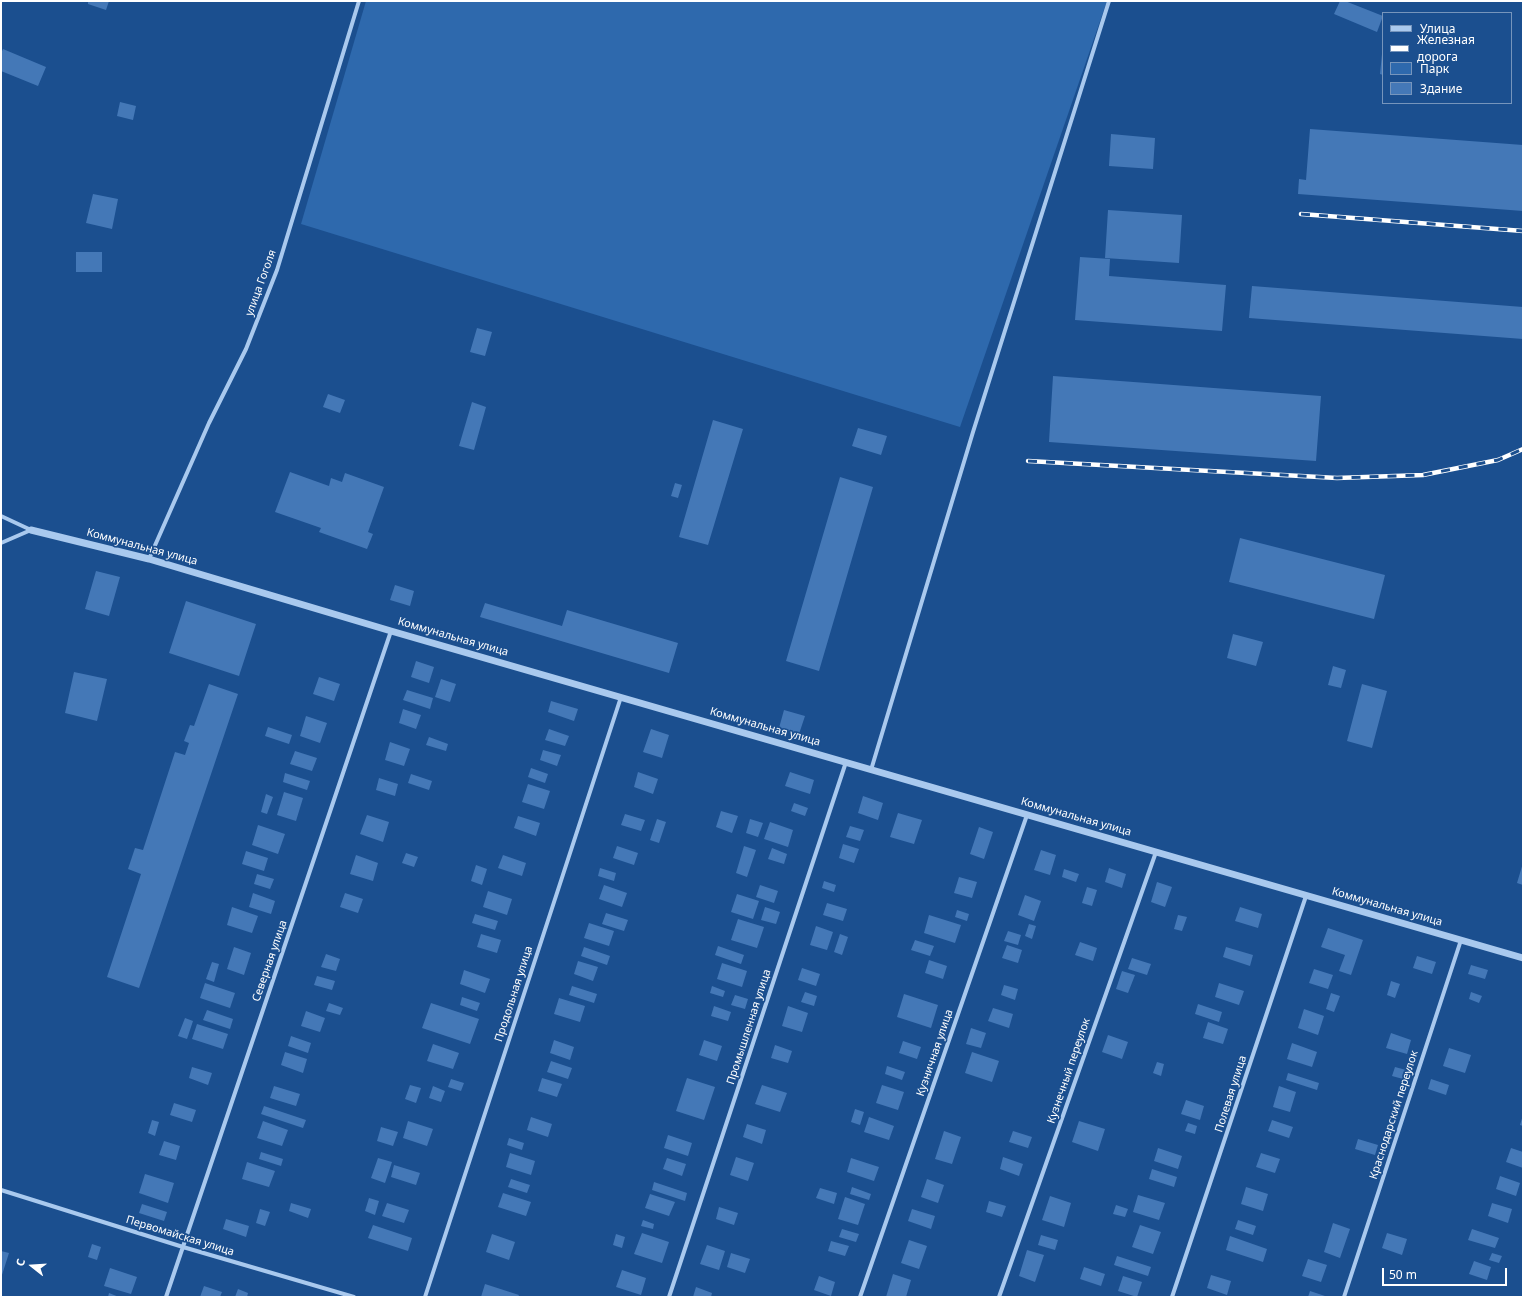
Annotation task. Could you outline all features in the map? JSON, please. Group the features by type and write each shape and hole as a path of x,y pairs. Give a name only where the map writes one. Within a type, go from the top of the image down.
{"street":[{"name":"улица Гоголя","path":"149,559 209,423 246,348 274,277 359,1"},
{"path":"871,770 973,432 1109,1"},
{"name":"Коммунальная улица","path":"1,516 31,530 149,559 391,631 621,696 871,770 1523,958"},
{"path":"1,543 31,530"},
{"name":"Северная улица","path":"166,1297 391,631"},
{"name":"Продольная улица","path":"424,1297 621,696"},
{"name":"Промышленная улица","path":"669,1297 846,762"},
{"name":"Кузничная улица","path":"860,1297 1027,815"},
{"name":"Кузнечный переулок","path":"999,1297 1156,852"},
{"name":"Полевая улица","path":"1172,1297 1306,896"},
{"name":"Краснодарский переулок","path":"1344,1297 1460,940"},
{"name":"Первомайская улица","path":"1,1190 183,1247 354,1297"}],"green space":[{"path":"366,1 1107,1 960,427 301,224"}],"building":[{"path":"88,1 109,1 106,10 88,4"},
{"path":"1340,1 1345,1 1382,16 1382,19 1377,32 1334,14"},
{"path":"3,49 46,67 38,86 1,71 1,53"},
{"path":"1382,54 1382,75 1380,74"},
{"path":"120,102 136,106 133,120 117,116"},
{"path":"1310,129 1523,145 1523,211 1298,194 1299,179 1306,180"},
{"path":"1111,134 1155,138 1153,169 1109,166"},
{"path":"93,194 118,199 112,229 86,223"},
{"path":"1108,210 1182,215 1179,263 1105,258"},
{"path":"76,252 102,252 102,272 76,272"},
{"path":"1080,257 1110,259 1109,276 1226,285 1222,331 1075,320"},
{"path":"1252,286 1523,307 1523,339 1249,318"},
{"path":"477,328 492,332 485,356 470,352"},
{"path":"1053,376 1321,396 1316,461 1049,442"},
{"path":"328,394 345,400 340,413 323,407"},
{"path":"472,402 486,407 474,450 459,446"},
{"path":"713,420 743,429 708,545 679,537"},
{"path":"858,428 887,436 881,455 852,446"},
{"path":"290,472 329,486 331,478 342,482 345,473 384,487 368,532 373,534 367,549 319,532 321,528 275,512"},
{"path":"840,477 873,487 819,671 786,661"},
{"path":"675,483 682,485 678,498 671,496"},
{"path":"1240,538 1385,575 1374,619 1229,582"},
{"path":"96,571 120,577 109,616 85,609"},
{"path":"395,585 414,591 410,606 390,600"},
{"path":"186,601 256,624 239,676 169,653"},
{"path":"485,603 562,626 567,610 678,643 669,673 480,617"},
{"path":"1233,634 1263,642 1256,666 1227,658"},
{"path":"416,661 434,667 429,683 411,677"},
{"path":"1333,666 1346,670 1341,688 1328,685"},
{"path":"74,672 107,679 97,721 65,713"},
{"path":"319,677 340,684 334,701 313,694"},
{"path":"441,679 456,684 450,702 435,697"},
{"path":"209,684 238,694 139,988 107,977 141,874 128,869 135,848 143,850 175,752 185,755 189,743 184,741 190,725 194,726"},
{"path":"1362,684 1387,691 1372,748 1347,741"},
{"path":"407,690 433,698 430,709 403,700"},
{"path":"551,701 578,709 574,721 548,712"},
{"path":"403,709 421,715 416,729 399,723"},
{"path":"784,710 805,716 799,734 779,728"},
{"path":"306,716 327,723 320,743 300,736"},
{"path":"268,727 292,735 289,744 265,736"},
{"path":"549,729 569,736 565,746 545,740"},
{"path":"651,729 669,735 662,758 643,752"},
{"path":"429,737 448,744 446,751 426,745"},
{"path":"390,742 410,749 404,766 385,760"},
{"path":"543,750 561,755 557,766 540,760"},
{"path":"295,751 317,758 312,771 290,764"},
{"path":"531,768 548,774 545,783 528,777"},
{"path":"638,772 658,779 653,794 634,787"},
{"path":"790,772 814,780 810,794 785,786"},
{"path":"285,773 310,781 307,790 283,782"},
{"path":"411,774 432,781 429,790 408,783"},
{"path":"379,778 398,784 395,796 376,790"},
{"path":"528,784 550,791 544,809 522,802"},
{"path":"284,792 303,798 296,821 277,815"},
{"path":"266,794 273,797 267,814 261,812"},
{"path":"863,796 883,803 878,820 858,813"},
{"path":"794,803 808,808 805,816 791,811"},
{"path":"721,811 738,816 732,833 716,827"},
{"path":"898,813 922,820 914,844 890,837"},
{"path":"625,814 645,820 641,831 621,825"},
{"path":"367,815 389,822 383,842 360,834"},
{"path":"518,816 540,823 536,836 514,828"},
{"path":"657,819 666,822 659,843 650,840"},
{"path":"750,819 763,823 758,837 746,833"},
{"path":"770,822 793,830 788,847 764,839"},
{"path":"258,825 285,834 278,854 252,845"},
{"path":"850,826 864,830 860,841 846,837"},
{"path":"979,827 993,832 984,859 970,854"},
{"path":"843,844 859,849 854,863 839,858"},
{"path":"617,846 638,853 634,865 613,858"},
{"path":"744,846 756,850 747,877 736,873"},
{"path":"772,848 787,854 784,864 768,859"},
{"path":"1041,850 1056,855 1050,875 1034,870"},
{"path":"246,851 268,858 264,871 242,864"},
{"path":"406,853 418,857 414,867 402,863"},
{"path":"356,855 378,863 373,881 350,874"},
{"path":"503,855 526,863 522,876 498,868"},
{"path":"1523,863 1523,885 1517,883"},
{"path":"476,865 487,869 482,885 471,881"},
{"path":"600,868 616,873 614,881 598,876"},
{"path":"1109,868 1126,874 1122,888 1105,882"},
{"path":"1064,869 1079,874 1076,882 1062,877"},
{"path":"257,874 274,879 270,889 254,884"},
{"path":"959,877 977,882 972,898 954,893"},
{"path":"824,881 836,885 834,892 822,888"},
{"path":"1157,882 1172,887 1165,907 1151,902"},
{"path":"604,885 627,893 622,907 599,899"},
{"path":"760,885 778,891 774,903 756,897"},
{"path":"1087,887 1097,890 1092,906 1082,903"},
{"path":"488,891 512,899 507,915 483,907"},
{"path":"253,893 275,901 271,914 249,907"},
{"path":"345,893 363,899 358,913 340,907"},
{"path":"737,894 759,901 753,919 731,912"},
{"path":"1025,895 1041,901 1034,921 1018,915"},
{"path":"827,903 847,909 843,921 823,915"},
{"path":"232,907 258,916 252,933 227,925"},
{"path":"765,907 780,912 776,924 761,920"},
{"path":"1240,907 1262,914 1258,928 1235,921"},
{"path":"957,910 969,914 967,921 955,917"},
{"path":"606,913 628,920 624,931 602,924"},
{"path":"475,914 498,921 495,930 472,923"},
{"path":"929,915 961,925 955,943 924,933"},
{"path":"1178,915 1187,917 1182,931 1174,929"},
{"path":"738,919 764,927 757,948 731,940"},
{"path":"589,923 614,931 609,946 584,938"},
{"path":"1029,924 1036,926 1032,939 1025,936"},
{"path":"816,926 833,932 827,950 810,945"},
{"path":"1328,928 1363,940 1351,975 1339,971 1345,955 1321,947"},
{"path":"1008,931 1021,935 1018,945 1004,941"},
{"path":"481,934 501,940 497,953 477,947"},
{"path":"840,934 848,937 842,955 834,952"},
{"path":"915,940 934,946 930,956 911,950"},
{"path":"1080,942 1097,948 1093,961 1075,955"},
{"path":"1007,945 1022,950 1018,963 1002,958"},
{"path":"718,946 744,955 741,964 715,955"},
{"path":"234,947 251,953 244,975 227,969"},
{"path":"584,947 610,956 607,965 581,956"},
{"path":"1226,947 1253,955 1250,966 1223,957"},
{"path":"326,954 340,959 336,971 321,967"},
{"path":"1417,956 1436,962 1432,974 1413,968"},
{"path":"1132,958 1151,964 1147,975 1128,969"},
{"path":"929,960 947,966 943,979 925,973"},
{"path":"578,961 598,967 593,981 574,974"},
{"path":"212,962 219,964 214,982 206,979"},
{"path":"722,963 747,971 742,987 717,979"},
{"path":"1471,965 1488,970 1485,979 1468,974"},
{"path":"802,968 820,974 816,986 798,980"},
{"path":"1314,969 1333,975 1328,989 1309,983"},
{"path":"464,970 490,979 485,993 460,984"},
{"path":"1122,971 1135,975 1128,993 1116,989"},
{"path":"317,976 335,981 332,990 314,985"},
{"path":"1391,981 1400,984 1395,998 1387,995"},
{"path":"205,983 235,993 230,1008 200,998"},
{"path":"1219,983 1244,991 1239,1005 1215,997"},
{"path":"1004,985 1018,989 1015,1000 1001,995"},
{"path":"572,986 597,994 594,1003 569,995"},
{"path":"712,986 725,991 723,997 710,993"},
{"path":"805,992 817,996 814,1006 801,1002"},
{"path":"1471,992 1482,996 1479,1003 1469,999"},
{"path":"1331,993 1340,996 1334,1012 1326,1009"},
{"path":"904,994 938,1005 931,1028 897,1017"},
{"path":"735,995 748,999 745,1009 731,1005"},
{"path":"462,997 480,1003 477,1011 460,1005"},
{"path":"559,998 585,1006 580,1022 554,1014"},
{"path":"329,1003 343,1008 340,1015 326,1011"},
{"path":"431,1003 479,1019 470,1044 422,1028"},
{"path":"1198,1004 1222,1012 1219,1022 1195,1014"},
{"path":"714,1006 731,1012 728,1021 711,1016"},
{"path":"788,1006 808,1013 802,1032 782,1026"},
{"path":"993,1008 1013,1014 1009,1028 988,1021"},
{"path":"1304,1009 1324,1016 1318,1035 1298,1028"},
{"path":"207,1010 233,1019 230,1029 203,1020"},
{"path":"306,1011 325,1018 320,1032 301,1026"},
{"path":"185,1018 193,1021 187,1039 178,1036"},
{"path":"1208,1022 1228,1029 1223,1044 1203,1038"},
{"path":"197,1024 228,1034 223,1049 192,1039"},
{"path":"971,1028 986,1033 981,1048 966,1044"},
{"path":"1391,1033 1411,1040 1407,1054 1386,1048"},
{"path":"1108,1035 1128,1042 1122,1059 1102,1052"},
{"path":"291,1036 311,1043 308,1053 288,1046"},
{"path":"554,1040 574,1047 570,1060 550,1053"},
{"path":"704,1040 722,1046 717,1061 699,1055"},
{"path":"903,1041 921,1047 917,1059 899,1053"},
{"path":"1292,1043 1317,1052 1312,1067 1287,1059"},
{"path":"433,1044 459,1053 453,1069 427,1061"},
{"path":"775,1045 792,1051 788,1063 771,1058"},
{"path":"1449,1048 1471,1055 1465,1073 1443,1066"},
{"path":"285,1052 307,1059 303,1073 281,1065"},
{"path":"972,1052 999,1061 992,1082 965,1073"},
{"path":"551,1061 572,1068 568,1079 547,1072"},
{"path":"1157,1062 1164,1064 1161,1076 1153,1073"},
{"path":"887,1066 905,1072 902,1080 885,1074"},
{"path":"192,1067 212,1073 208,1085 189,1078"},
{"path":"1395,1067 1406,1070 1403,1079 1392,1076"},
{"path":"1288,1073 1319,1083 1317,1090 1286,1080"},
{"path":"542,1078 562,1084 557,1097 538,1091"},
{"path":"687,1078 715,1087 704,1120 676,1111"},
{"path":"451,1079 464,1083 461,1091 448,1087"},
{"path":"1431,1079 1449,1085 1446,1095 1428,1089"},
{"path":"410,1085 421,1088 416,1103 405,1099"},
{"path":"762,1085 787,1093 780,1112 755,1104"},
{"path":"882,1085 904,1092 898,1110 876,1103"},
{"path":"274,1086 300,1094 296,1106 270,1098"},
{"path":"433,1086 445,1091 441,1102 429,1098"},
{"path":"1279,1086 1296,1092 1290,1112 1273,1107"},
{"path":"1186,1100 1204,1106 1200,1120 1181,1114"},
{"path":"174,1103 196,1110 192,1122 170,1115"},
{"path":"264,1106 306,1120 303,1128 261,1114"},
{"path":"855,1109 864,1112 860,1125 851,1122"},
{"path":"1523,1115 1523,1126 1520,1125"},
{"path":"531,1117 552,1124 548,1137 527,1130"},
{"path":"869,1117 894,1126 889,1140 864,1132"},
{"path":"152,1120 159,1122 155,1136 148,1133"},
{"path":"1272,1120 1293,1127 1289,1138 1268,1131"},
{"path":"263,1121 288,1130 282,1146 257,1138"},
{"path":"408,1121 433,1129 427,1146 403,1138"},
{"path":"1079,1121 1105,1129 1098,1151 1072,1142"},
{"path":"1188,1123 1197,1126 1195,1134 1185,1131"},
{"path":"747,1124 766,1130 762,1144 743,1137"},
{"path":"381,1127 398,1132 393,1146 377,1141"},
{"path":"944,1131 961,1137 952,1164 935,1159"},
{"path":"1013,1131 1032,1137 1028,1148 1009,1142"},
{"path":"668,1135 692,1143 688,1156 664,1148"},
{"path":"509,1138 524,1143 522,1150 507,1145"},
{"path":"1358,1139 1378,1145 1375,1155 1355,1149"},
{"path":"164,1141 180,1146 176,1160 159,1155"},
{"path":"1158,1148 1182,1156 1178,1169 1154,1161"},
{"path":"1511,1148 1523,1152 1523,1168 1506,1162"},
{"path":"261,1152 283,1159 281,1166 259,1159"},
{"path":"510,1153 535,1161 531,1175 506,1167"},
{"path":"1261,1153 1280,1159 1275,1173 1256,1167"},
{"path":"736,1157 754,1163 748,1181 730,1175"},
{"path":"1003,1157 1023,1164 1019,1176 1000,1169"},
{"path":"378,1158 392,1162 385,1183 371,1178"},
{"path":"667,1158 686,1164 682,1176 663,1169"},
{"path":"851,1158 879,1167 874,1181 847,1172"},
{"path":"247,1162 275,1171 269,1187 242,1179"},
{"path":"394,1165 420,1173 416,1185 391,1177"},
{"path":"1152,1169 1177,1177 1174,1187 1149,1179"},
{"path":"145,1174 174,1183 168,1203 139,1193"},
{"path":"1500,1176 1520,1183 1516,1196 1496,1189"},
{"path":"511,1179 530,1185 527,1193 508,1187"},
{"path":"927,1179 944,1185 938,1203 921,1197"},
{"path":"654,1182 687,1193 685,1201 652,1190"},
{"path":"852,1187 871,1194 869,1200 850,1194"},
{"path":"1246,1187 1268,1194 1263,1211 1241,1204"},
{"path":"820,1188 837,1193 834,1204 816,1198"},
{"path":"503,1193 531,1202 526,1216 498,1207"},
{"path":"650,1194 675,1202 669,1216 645,1208"},
{"path":"1138,1195 1165,1203 1159,1220 1133,1212"},
{"path":"1050,1196 1071,1203 1064,1227 1042,1220"},
{"path":"845,1197 865,1204 858,1225 838,1219"},
{"path":"369,1198 379,1201 375,1215 365,1211"},
{"path":"989,1201 1006,1206 1002,1217 986,1212"},
{"path":"291,1203 311,1209 308,1218 289,1211"},
{"path":"387,1203 409,1210 404,1223 382,1216"},
{"path":"1492,1203 1512,1209 1508,1223 1488,1216"},
{"path":"142,1204 167,1212 164,1221 139,1213"},
{"path":"1116,1205 1128,1209 1125,1217 1113,1214"},
{"path":"719,1207 738,1213 734,1225 716,1219"},
{"path":"260,1209 270,1212 265,1226 256,1223"},
{"path":"912,1209 935,1216 931,1229 908,1221"},
{"path":"226,1219 249,1226 246,1237 223,1229"},
{"path":"643,1220 654,1224 653,1229 641,1226"},
{"path":"1238,1220 1256,1226 1253,1235 1235,1229"},
{"path":"1333,1223 1350,1229 1340,1258 1324,1252"},
{"path":"373,1225 412,1238 408,1251 368,1238"},
{"path":"1140,1225 1161,1232 1153,1254 1132,1247"},
{"path":"842,1229 859,1234 856,1242 839,1237"},
{"path":"1472,1229 1499,1238 1495,1248 1468,1240"},
{"path":"642,1233 669,1242 662,1263 634,1254"},
{"path":"1387,1233 1407,1239 1402,1255 1382,1248"},
{"path":"492,1234 515,1242 509,1260 486,1252"},
{"path":"616,1234 625,1237 622,1248 613,1245"},
{"path":"1041,1235 1058,1240 1055,1250 1038,1245"},
{"path":"1230,1236 1267,1249 1263,1262 1226,1250"},
{"path":"909,1240 927,1246 919,1269 901,1263"},
{"path":"831,1241 849,1246 845,1256 828,1251"},
{"path":"92,1244 101,1247 97,1260 88,1257"},
{"path":"707,1245 725,1251 719,1270 700,1264"},
{"path":"1027,1250 1044,1255 1035,1282 1019,1276"},
{"path":"1,1251 9,1253 1,1278"},
{"path":"731,1253 750,1259 745,1273 727,1267"},
{"path":"1492,1253 1502,1256 1499,1263 1489,1260"},
{"path":"1117,1256 1151,1267 1148,1276 1114,1265"},
{"path":"1308,1259 1327,1265 1321,1282 1302,1276"},
{"path":"1474,1261 1491,1267 1487,1280 1469,1274"},
{"path":"1084,1267 1105,1274 1101,1286 1080,1279"},
{"path":"110,1268 137,1277 131,1294 104,1286"},
{"path":"622,1270 646,1278 641,1295 616,1287"},
{"path":"893,1274 911,1280 906,1297 886,1297"},
{"path":"1211,1275 1231,1281 1227,1295 1207,1288"},
{"path":"819,1276 835,1282 831,1296 814,1290"},
{"path":"1123,1276 1142,1282 1137,1297 1118,1291"},
{"path":"485,1284 519,1295 518,1297 481,1297"},
{"path":"204,1286 222,1292 220,1297 200,1297"},
{"path":"696,1287 712,1293 711,1297 693,1297"},
{"path":"238,1289 248,1293 247,1297 235,1297"},
{"path":"1310,1291 1325,1296 1308,1297"},
{"path":"109,1293 119,1297 108,1297"}],"railway":[{"path":"1301,214 1523,231"},
{"path":"1028,461 1337,478 1423,475 1498,460 1523,449"}]}
